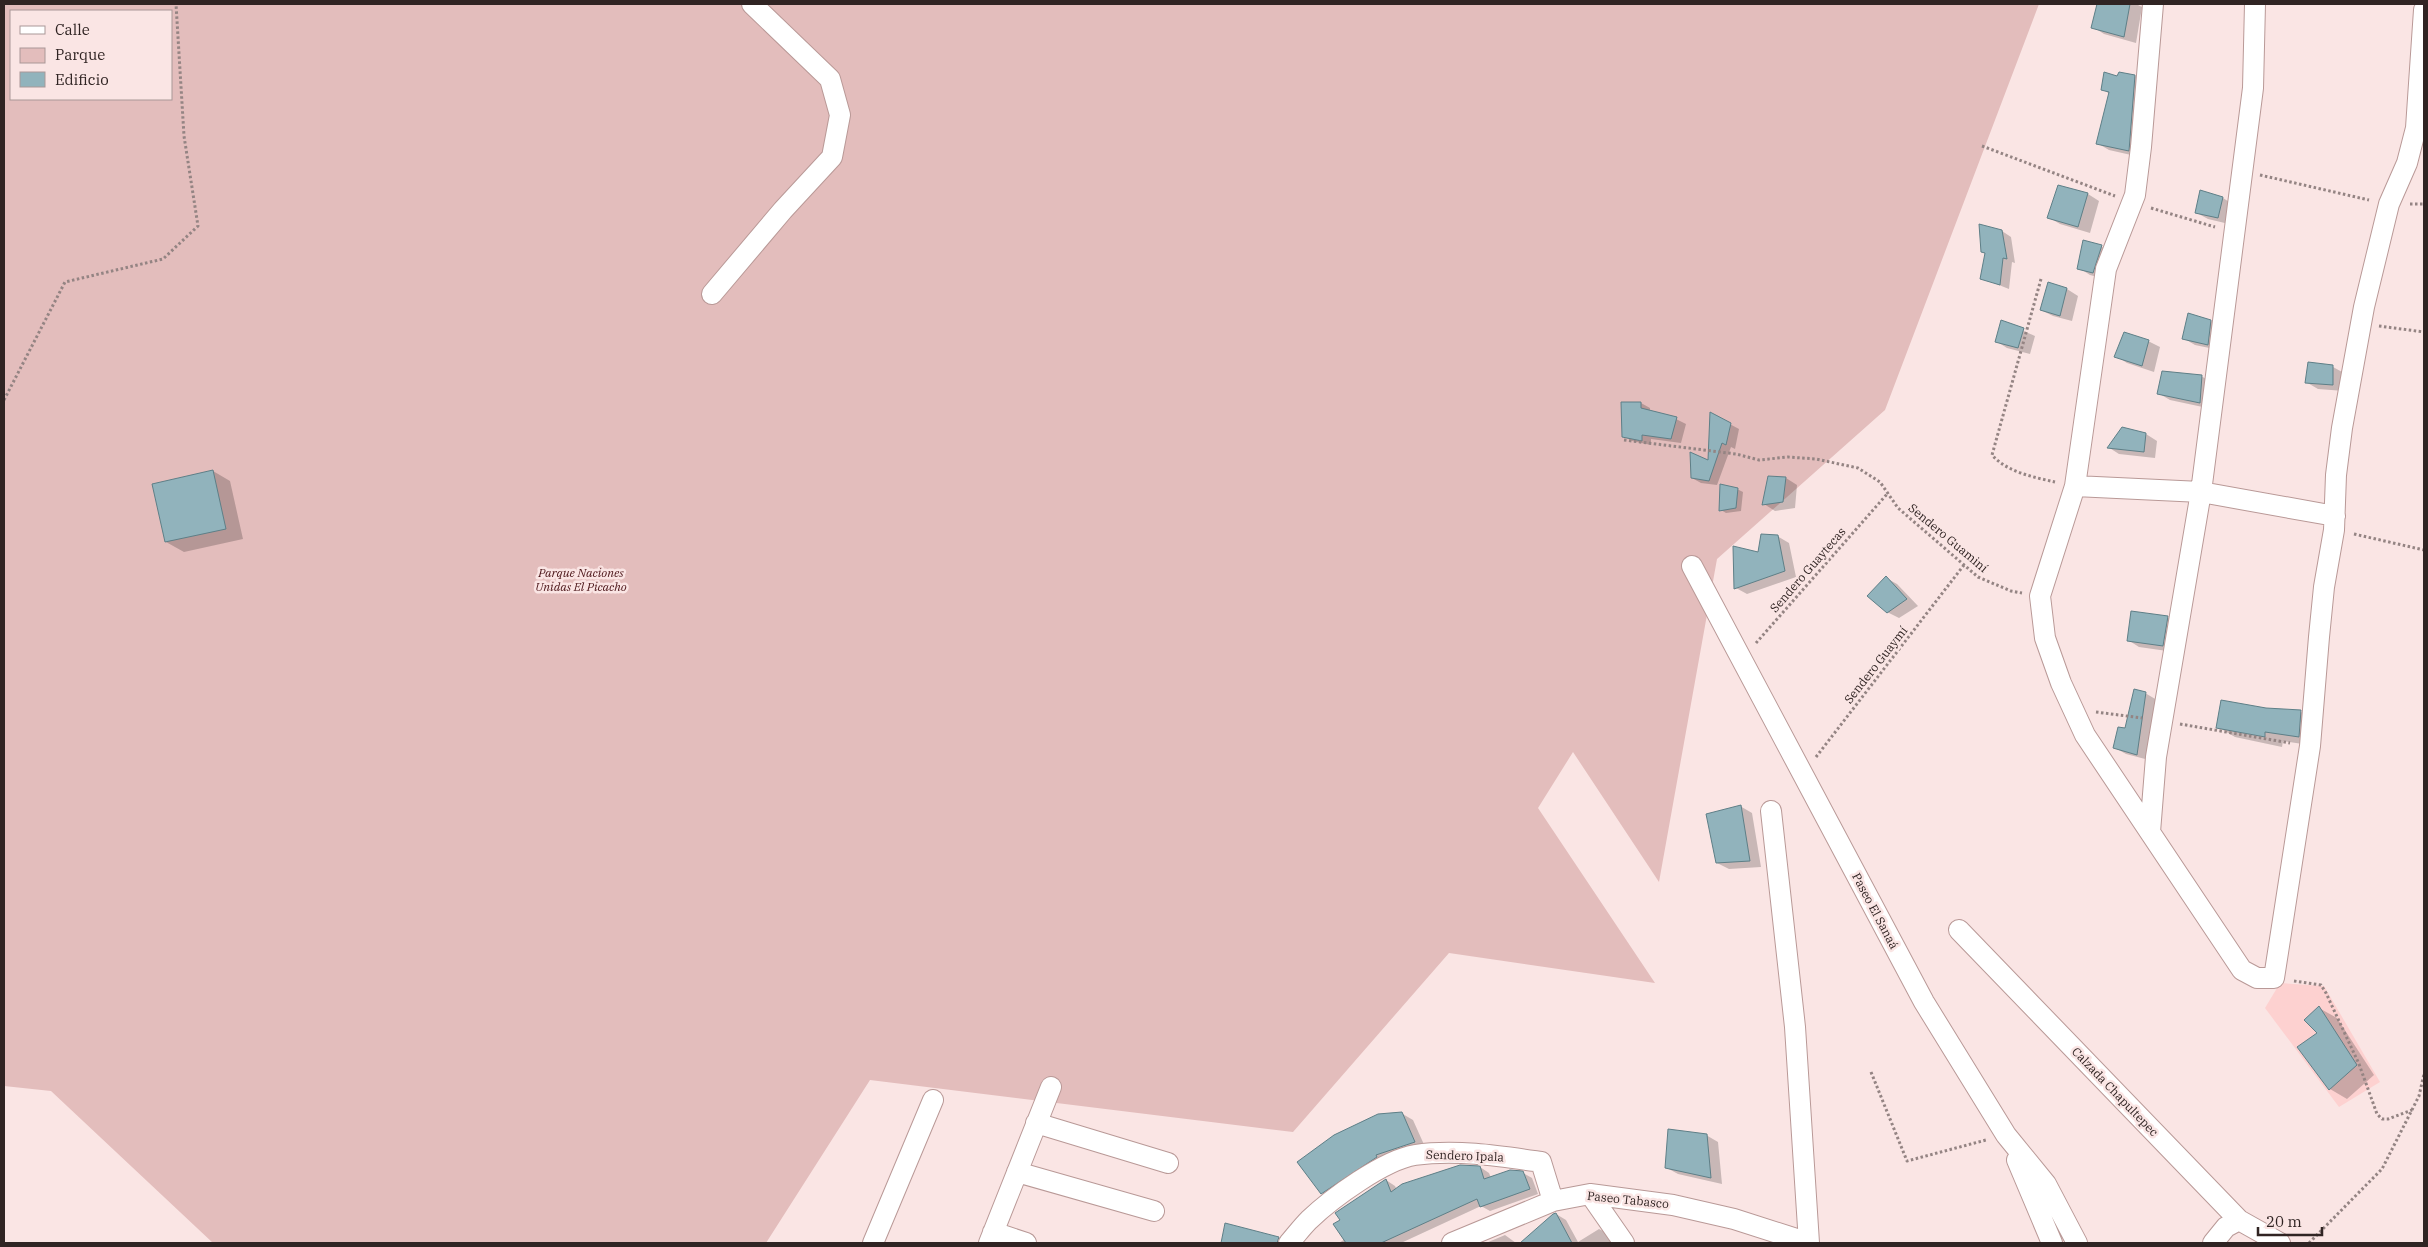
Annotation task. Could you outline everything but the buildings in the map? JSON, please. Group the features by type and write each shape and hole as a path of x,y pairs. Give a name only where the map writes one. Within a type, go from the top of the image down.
{"street":[{"path":"712,294 783,210 832,157 840,115 830,79 752,4"},
{"path":"2153,4 2141,147 2132,202 2106,269 2075,486 2040,596 2045,638 2061,683 2085,735 2242,970 2257,978 2274,978 2310,746 2324,587 2334,523 2338,456 2361,323 2389,204 2406,163 2416,128 2424,10"},
{"path":"2150,832 2156,757 2201,492 2243,171 2253,88 2255,4"},
{"path":"2075,486 2201,492 2334,523"},
{"name":"Paseo El Sanaá","path":"1692,566 1924,1002 2006,1135 2046,1184 2077,1243"},
{"path":"1771,811 1795,1027 1809,1243"},
{"name":"Calzada Chapultepec","path":"1959,930 2239,1220 2280,1243"},
{"path":"1026,1243 991,1238 1051,1087"},
{"path":"873,1243 933,1100"},
{"path":"1036,1123 1168,1163"},
{"path":"2006,1135 2052,1243"},
{"name":"Sendero Ipala","path":"1290,1243 1308,1221 1330,1201 1384,1167 1414,1156 1445,1153 1540,1162 1553,1201"},
{"path":"1017,1172 1154,1210"},
{"path":"1590,1194 1624,1243"},
{"name":"Paseo Tabasco","path":"1452,1243 1553,1201 1590,1194 1673,1205 1734,1219 1809,1243"},
{"path":"2213,1243 2226,1227 2239,1220"}],"path":[{"path":"4,400 65,282 163,259 198,226 184,136 176,4"},
{"path":"1982,146 2132,202 2235,233"},
{"path":"2243,171 2389,204 2424,204"},
{"path":"2041,279 1992,455 2000,464 2010,468 2041,479 2075,486"},
{"path":"2361,323 2424,332"},
{"name":"Sendero Guaminí","path":"1624,440 1736,454 1759,460 1788,457 1838,463 1858,468 1880,482 1898,508 1978,577 2011,591 2040,596"},
{"name":"Sendero Guaytecas","path":"1742,659 1888,493"},
{"path":"2334,523 2424,550"},
{"name":"Sendero Guaymí","path":"1803,775 1964,565"},
{"path":"2073,709 2162,720 2310,746"},
{"path":"2274,978 2321,985 2359,1064 2377,1114 2382,1119 2388,1120 2412,1110"},
{"path":"1871,1072 1907,1161 2006,1135"},
{"path":"2309,1243 2382,1169 2419,1096 2424,1074"}],"shaded area":[{"path":"2280,983 2324,986 2380,1082 2339,1107 2265,1008"}],"green space":[{"name":"Parque Naciones Unidas El Picacho","path":"4,4 2039,4 1885,410 1717,559 1659,882 1573,752 1538,808 1655,983 1449,953 1293,1132 870,1080 766,1243 213,1243 51,1091 4,1086"}]}
